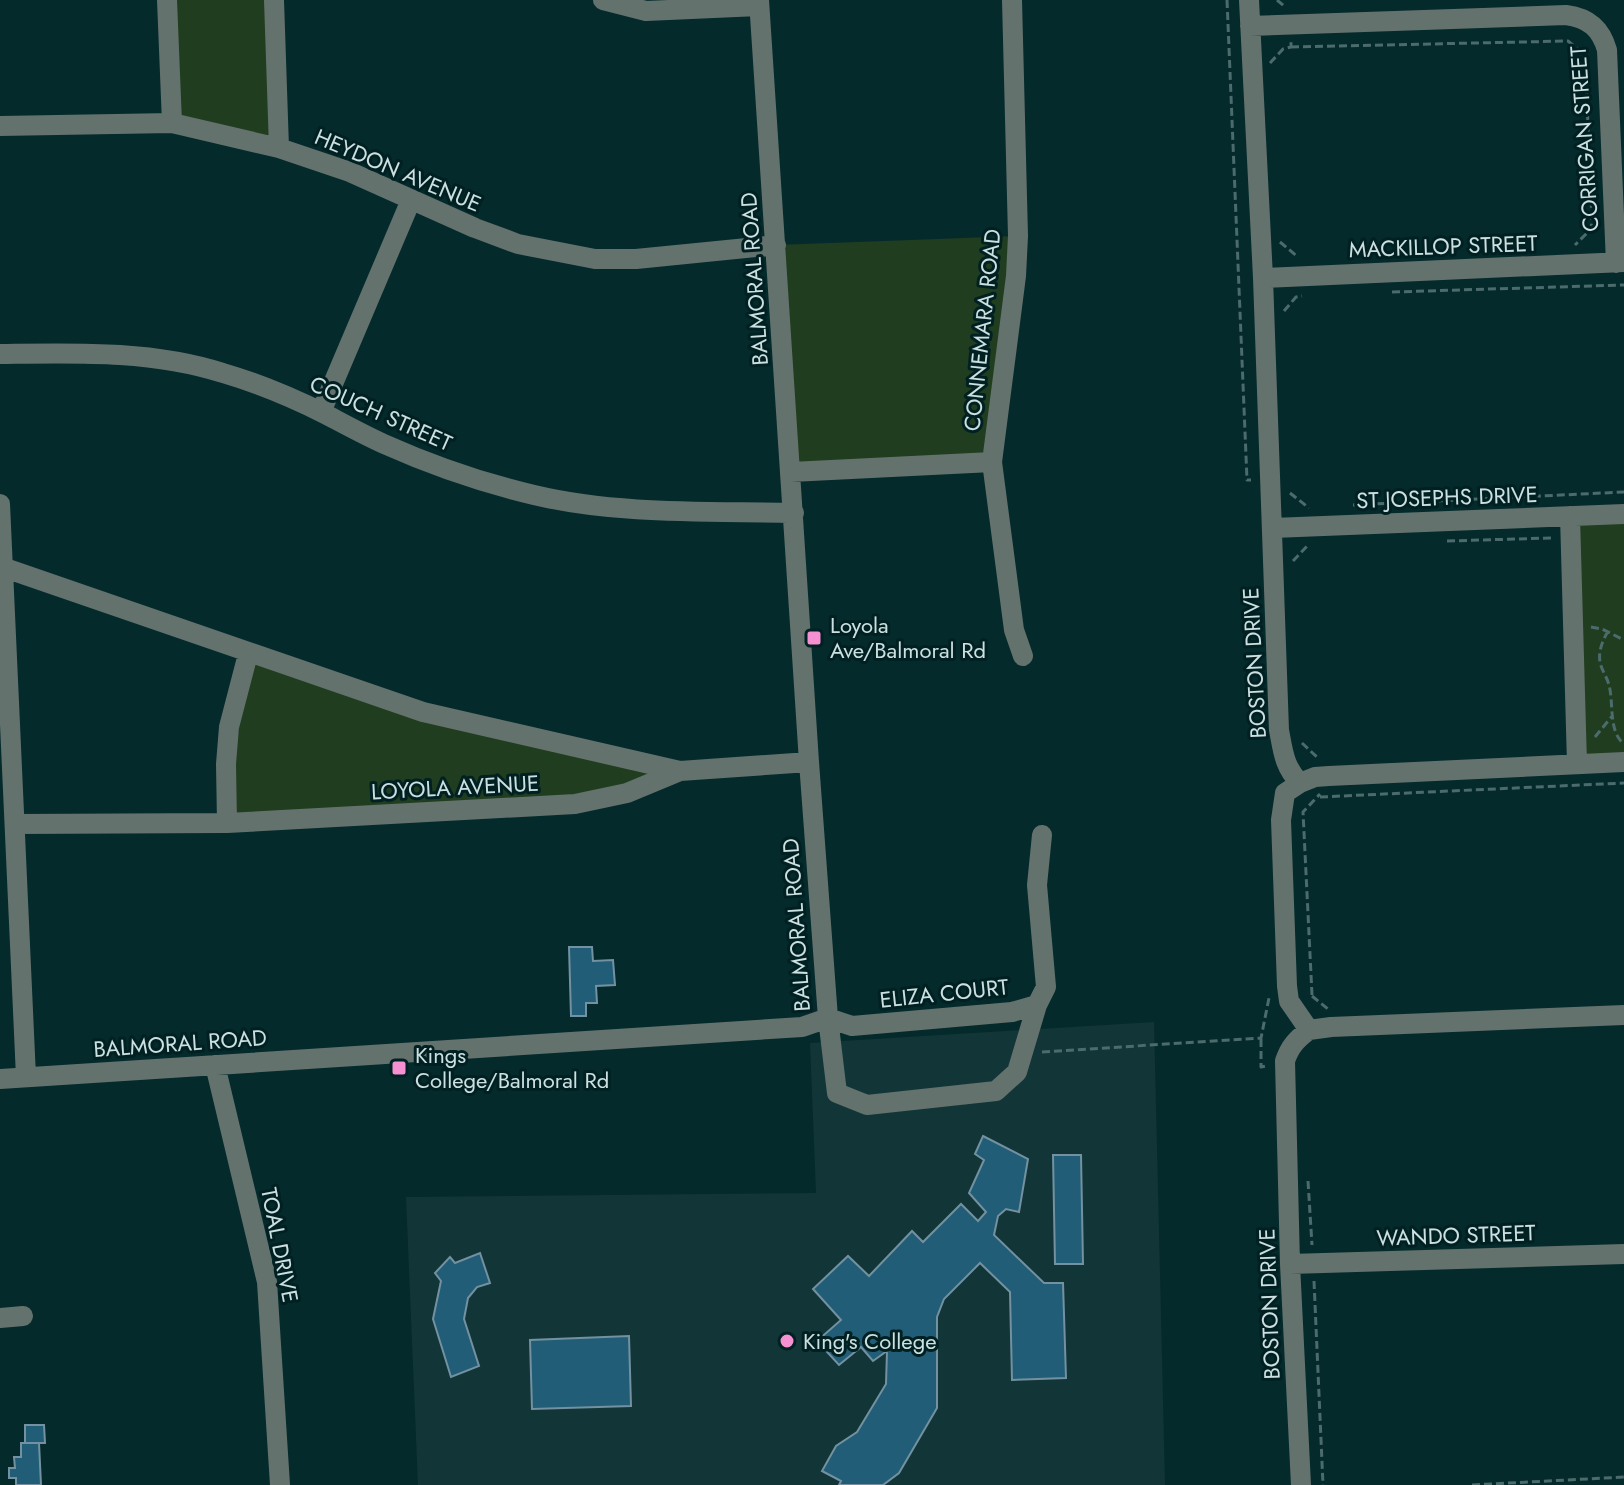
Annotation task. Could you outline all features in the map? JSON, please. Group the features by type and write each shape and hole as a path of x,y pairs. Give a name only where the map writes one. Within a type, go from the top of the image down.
{"street":[{"path":"167,0 172,123"},
{"path":"274,0 279,148"},
{"path":"603,0 646,11 759,3"},
{"name":"CONNEMARA ROAD","path":"791,472 992,462 1016,276 1018,236 1012,0"},
{"name":"BOSTON DRIVE","path":"1249,0 1263,278 1279,730 1289,773 1313,786"},
{"name":"BALMORAL ROAD","path":"0,1079 802,1027 828,1018 759,3"},
{"name":"CORRIGAN STREET","path":"1250,26 1566,15 1581,17 1603,36 1607,50 1620,263"},
{"name":"HEYDON AVENUE","path":"0,126 172,123 279,148 350,172 518,244 595,259 636,259 776,245"},
{"path":"321,412 411,200"},
{"name":"MACKILLOP STREET","path":"1263,278 1620,263"},
{"name":"COUCH STREET","path":"0,354 138,356 186,363 224,373 321,412 383,444 459,473 533,495 576,503 653,510 794,513"},
{"path":"992,462 1014,630 1023,656"},
{"path":"0,504 26,1077"},
{"name":"ST JOSEPHS DRIVE","path":"1273,528 1624,514"},
{"path":"1570,516 1577,764"},
{"name":"LOYOLA AVENUE","path":"5,568 423,712 680,771 809,762"},
{"path":"227,823 229,727 248,654"},
{"path":"1624,762 1313,786 1285,793 1281,820 1289,997 1297,1016 1309,1030 1624,1015"},
{"name":"LOYOLA AVENUE","path":"15,824 227,823 575,804 627,793 680,771"},
{"name":"ELIZA COURT","path":"828,1018 852,1026 1012,1012 1037,1005 1046,987 1037,885 1042,835"},
{"path":"828,1018 837,1093 867,1105 996,1091 1017,1072 1037,1005"},
{"name":"BOSTON DRIVE","path":"1301,1485 1290,1264 1285,1061 1296,1040 1309,1030"},
{"name":"TOAL DRIVE","path":"215,1065 267,1282 280,1485"},
{"name":"WANDO STREET","path":"1290,1264 1624,1254"},
{"path":"0,1318 23,1316"}],"path":[{"path":"1227,0 1247,480 1271,479"},
{"path":"1277,0 1288,7 1291,47"},
{"path":"1270,63 1283,49 1291,47 1568,41 1585,55 1592,221 1591,229 1577,244 1561,245"},
{"path":"1280,242 1295,257 1304,257 1306,276 1306,295 1296,297 1282,313"},
{"path":"1383,293 1624,285"},
{"path":"1341,505 1624,492"},
{"path":"1290,493 1309,507 1310,527 1309,546 1292,562"},
{"path":"1573,625 1608,631 1624,640"},
{"path":"1608,631 1602,644 1600,662 1608,680 1612,722 1618,739 1624,744"},
{"path":"1299,740 1319,757 1303,812 1312,995"},
{"path":"1313,786 1624,783"},
{"path":"1023,1053 1261,1038 1268,998 1289,997"},
{"path":"1308,1171 1323,1485"},
{"path":"1472,1485 1624,1477"}],"shaded area":[{"name":"King's College","path":"1154,1022 1165,1485 418,1485 406,1197 816,1193 810,1043"}],"green space":[{"path":"167,0 274,0 279,148 172,123"},
{"path":"1018,236 992,462 791,472 776,245"},
{"path":"1624,523 1624,756 1577,758 1571,525"},
{"path":"248,654 423,712 680,771 627,793 227,823"}],"building":[{"path":"569,947 592,947 593,961 613,960 615,985 596,986 597,1003 586,1003 586,1016 571,1016"},
{"name":"King's College","path":"983,1136 1028,1159 1019,1212 1006,1209 998,1216 994,1235 1044,1283 1063,1283 1066,1378 1012,1380 1010,1292 980,1263 944,1299 937,1317 937,1408 899,1473 883,1485 839,1485 841,1481 822,1471 836,1446 857,1432 886,1384 887,1351 873,1361 861,1347 839,1365 817,1341 841,1320 813,1289 848,1256 869,1276 912,1231 923,1242 961,1204 978,1221 986,1212 969,1193 984,1160 975,1154"},
{"path":"1053,1155 1081,1155 1083,1264 1055,1264"},
{"path":"480,1253 490,1283 477,1287 468,1298 464,1319 479,1366 451,1377 433,1319 441,1281 435,1273 450,1257 455,1263"},
{"path":"629,1336 631,1406 532,1409 530,1340"},
{"path":"25,1425 44,1425 45,1443 25,1443"},
{"path":"21,1443 39,1443 41,1485 16,1485 16,1478 9,1478 9,1468 15,1468 14,1457 21,1457"}],"place":[{"name":"Loyola Ave/Balmoral Rd","path":"814,638"},
{"name":"Kings College/Balmoral Rd","path":"399,1068"},
{"name":"King's College","path":"787,1341"}]}
